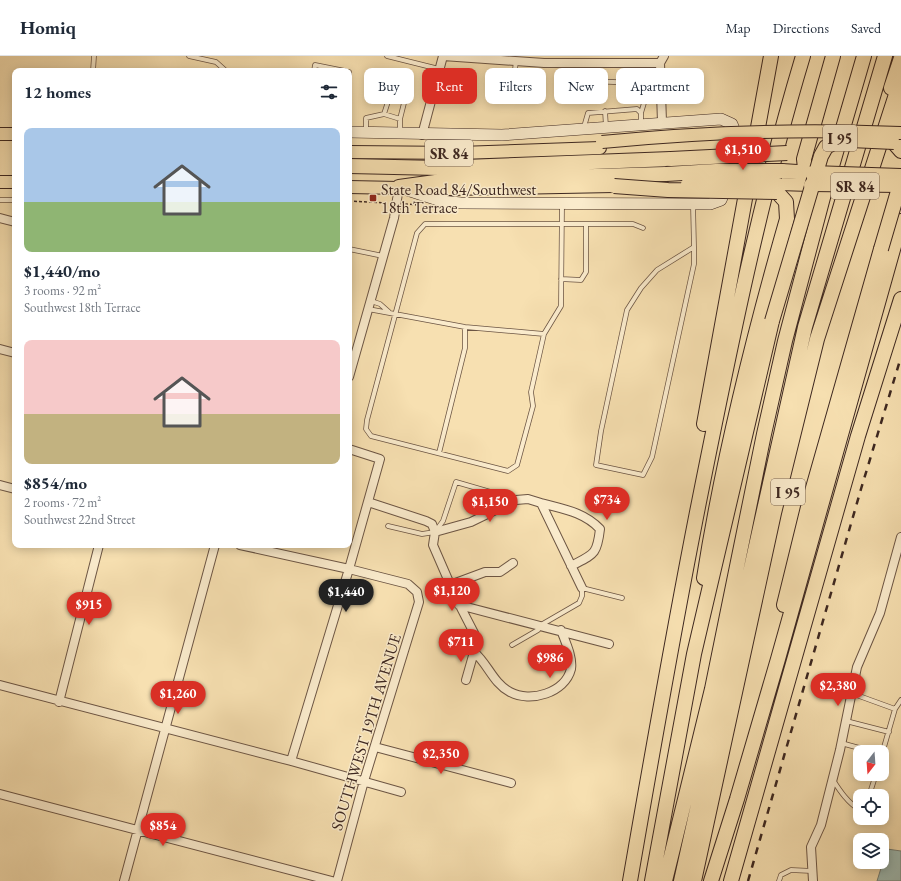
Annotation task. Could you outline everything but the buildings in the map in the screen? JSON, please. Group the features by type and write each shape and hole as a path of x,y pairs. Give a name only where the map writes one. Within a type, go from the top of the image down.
{"highway":[{"path":"689,546 690,502 771,56"},
{"path":"630,881 689,546 746,272 783,125 803,56"},
{"path":"811,179 804,162 833,56"},
{"name":"I 95","path":"665,881 712,689 761,448 787,333 825,190 864,56"},
{"path":"681,881 805,328 885,56"},
{"path":"868,114 882,94 894,56"},
{"path":"887,118 888,98 901,58"},
{"path":"694,881 774,513 815,347 887,118 901,79"},
{"name":"I 95","path":"701,881 777,536 810,403 862,223 901,109"},
{"path":"352,166 439,168 787,153 799,148 811,134"},
{"path":"652,881 694,654 758,377 785,273 821,156 826,148 837,141"},
{"path":"399,187 450,180 666,174 716,171 779,182"},
{"path":"614,186 668,190 811,179 901,176"},
{"path":"761,716 799,541 842,382 901,181"},
{"path":"694,654 704,573 725,461 750,353 787,219 786,202 779,182"},
{"path":"711,881 761,716 901,221"},
{"path":"731,881 860,429 901,299"}],"main road":[{"path":"352,132 422,135 502,135 606,127 641,118 662,122 721,119 732,124 734,129 732,170 723,198 713,204 454,203 434,199 399,187"},
{"name":"SR 84","path":"352,152 460,153 549,149 601,145 667,136 757,132 899,142"},
{"path":"0,134 12,134"},
{"path":"601,145 784,140 899,142"},
{"name":"SR 84","path":"811,179 901,186"},
{"path":"0,182 12,182"},
{"name":"SR 84","path":"352,186 448,189 614,186"}],"street":[{"path":"439,68 443,56 516,61 546,59 662,60 662,122"},
{"path":"422,135 430,104"},
{"path":"352,365 398,204 399,187"},
{"path":"0,218 12,221"},
{"path":"0,349 12,352"},
{"path":"291,761 349,569 380,459 352,450"},
{"path":"0,485 12,488"},
{"path":"435,532 471,522 516,500 528,499 581,514 591,520 600,529 598,544 593,554 571,566"},
{"path":"368,502 432,524 435,532 433,545 459,605 474,633 474,652 466,680"},
{"path":"541,503 582,588"},
{"path":"813,881 811,848 821,825 859,660 880,613 901,537"},
{"path":"59,702 98,548"},
{"path":"124,881 164,728 214,548"},
{"path":"254,548 349,569"},
{"path":"450,584 485,572 500,572 513,563"},
{"name":"SOUTHWEST 19TH AVENUE","path":"337,881 364,781 419,602 416,592 408,584 349,569"},
{"path":"459,605 561,630 610,644"},
{"path":"474,652 483,660 498,684 519,696 528,698 540,696 566,680 571,668 569,653 561,630"},
{"path":"0,685 59,702 291,761 401,792"},
{"path":"375,747 511,783"},
{"path":"0,794 332,881"}],"lane":[{"path":"93,68 94,56"},
{"path":"189,56 216,62 223,68"},
{"path":"387,56 435,68"},
{"path":"515,68 516,61"},
{"path":"315,68 315,66 327,68"},
{"path":"384,114 394,82 398,80 405,82 408,87 408,92 400,118 400,134"},
{"path":"608,82 638,83 644,86 644,103 641,118"},
{"path":"583,129 588,113 637,109 641,118"},
{"path":"605,111 606,127"},
{"path":"365,133 366,118 384,114 400,118"},
{"path":"0,200 12,200"},
{"path":"562,203 562,224 561,279 560,306 544,334 531,392 533,406 517,465 508,471 371,436 366,429 395,314 417,233 425,224 562,224 633,224 643,228"},
{"path":"692,204 694,247 694,264 652,457 643,475 596,465 601,431 627,310 641,288 657,270 694,247"},
{"path":"561,279 581,280 586,272 586,224"},
{"path":"352,250 384,256"},
{"path":"370,305 380,304 389,312"},
{"path":"370,305 378,312 389,312 465,327 544,334"},
{"path":"439,453 465,348 465,327"},
{"path":"388,526 422,534 435,532 443,521 456,482 516,500"},
{"path":"512,645 538,630 541,625 580,603 582,588 622,598"},
{"path":"851,693 895,709"},
{"path":"884,745 895,709 901,700"},
{"path":"846,720 888,732"},
{"path":"841,743 853,746"},
{"path":"832,779 849,802 853,805"},
{"path":"779,881 781,875 791,870 812,871"}],"water":[{"path":"889,849 901,851 901,881 877,881 881,869 889,869"}],"railway":[{"path":"748,881 861,489 901,357"}],"place":[{"name":"State Road 84/Southwest 18th Terrace","path":"373,198"}]}
